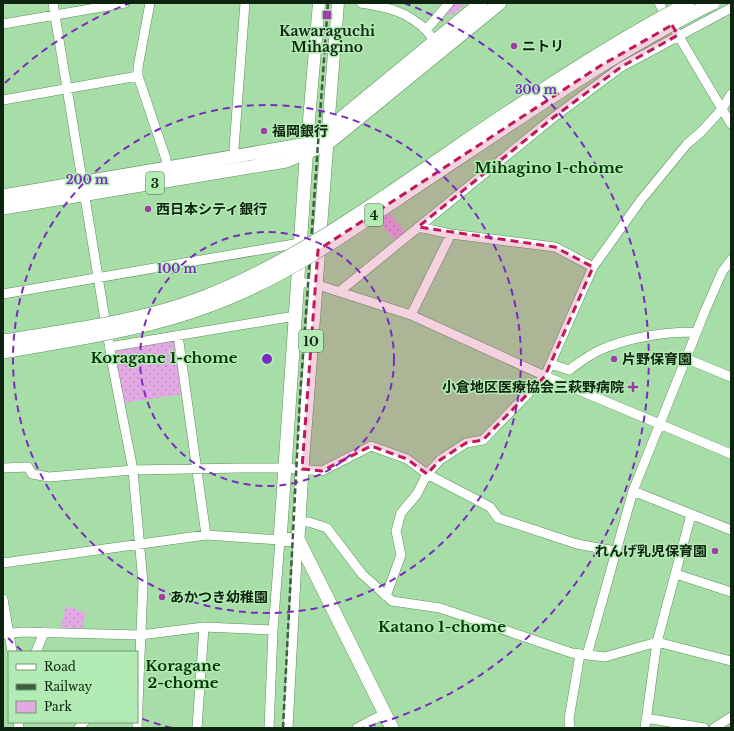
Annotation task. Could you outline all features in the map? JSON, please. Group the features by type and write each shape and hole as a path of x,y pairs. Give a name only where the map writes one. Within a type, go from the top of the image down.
{"highway":[{"name":"3","path":"3,208 84,189 168,175 286,161 307,149 430,35 481,3"},
{"name":"3","path":"168,175 236,158 307,149 327,144 500,3"},
{"name":"4","path":"3,341 115,322 150,314 203,298 240,282 278,263 338,225 592,58 688,3"},
{"name":"4","path":"3,352 118,332 206,308 242,293 343,235 600,66 656,33 713,3"},
{"name":"10","path":"328,129 315,284 298,539 392,728"},
{"name":"10","path":"280,540 307,149"},
{"name":"3","path":"3,196 84,189"},
{"path":"280,540 298,539"}],"main road":[{"path":"307,149 319,3"},
{"path":"328,129 338,3"}],"street":[{"path":"53,3 99,278 109,347 133,470 143,583 138,678"},
{"path":"3,24 125,3"},
{"path":"150,3 138,67 138,76 168,175"},
{"path":"236,158 234,148 245,3"},
{"path":"361,3 401,12 414,18 430,35 448,3"},
{"path":"659,3 731,124"},
{"path":"340,291 554,116 621,67 678,35 731,8"},
{"path":"3,100 68,90 138,76"},
{"path":"386,596 401,555 396,530 401,513 417,494 427,474 440,460 466,443 483,440 546,376 593,267 641,200 687,144 722,110 731,94"},
{"path":"418,227 451,234 556,247 593,267"},
{"path":"411,315 451,234"},
{"path":"3,294 300,243"},
{"path":"570,728 569,719 583,655 632,491 661,424 696,332 722,272 731,260"},
{"path":"297,282 315,284 340,291 411,315 546,376 731,454"},
{"path":"109,347 295,316"},
{"path":"551,364 568,370 599,350 632,339 676,332 696,332"},
{"path":"178,335 206,535"},
{"path":"685,358 731,377"},
{"path":"3,468 28,467 32,474 48,477 133,470 284,468 322,471 371,446 407,459 427,474 490,507 498,518 577,544 615,551"},
{"path":"632,491 731,530"},
{"path":"645,728 657,642 691,515"},
{"path":"299,522 309,522 327,528 362,574 392,601 440,608 583,655 605,657 657,642 731,661"},
{"path":"3,563 206,535 280,540 273,630 269,728"},
{"path":"288,728 298,539"},
{"path":"676,574 731,592"},
{"path":"3,599 6,634 12,651"},
{"path":"6,634 44,632 140,635 204,627 273,630"},
{"path":"196,728 204,627"},
{"path":"36,651 44,632"},
{"path":"357,728 384,714"},
{"path":"714,728 731,717"},
{"path":"646,718 704,728"}],"highlighted area":[{"path":"672,25 678,35 621,67 554,117 418,227 555,247 593,267 545,376 483,440 466,443 440,460 427,474 407,459 371,446 322,471 302,469 318,250 600,66"}],"green space":[{"path":"450,3 466,3 454,14 439,16"},
{"path":"375,196 405,232 395,240 362,204"},
{"path":"177,340 183,394 123,403 115,350"},
{"path":"66,606 86,613 82,630 61,627"}],"railway":[{"path":"283,728 300,397 328,3"}],"place":[{"name":"Kawaraguchi Mihagino","path":"327,15"},
{"name":"ニトリ","path":"514,46"},
{"name":"福岡銀行","path":"264,131"},
{"name":"西日本シティ銀行","path":"148,209"},
{"name":"片野保育園","path":"614,359"},
{"name":"小倉地区医療協会三萩野病院","path":"633,387"},
{"name":"れんげ乳児保育園","path":"715,551"},
{"name":"あかつき幼稚園","path":"162,597"}],"district":[{"name":"Mihagino 1-chome","path":"549,167"},
{"name":"Koragane 1-chome","path":"164,357"},
{"name":"Katano 1-chome","path":"442,626"},
{"name":"Koragane 2-chome","path":"183,674"}]}
